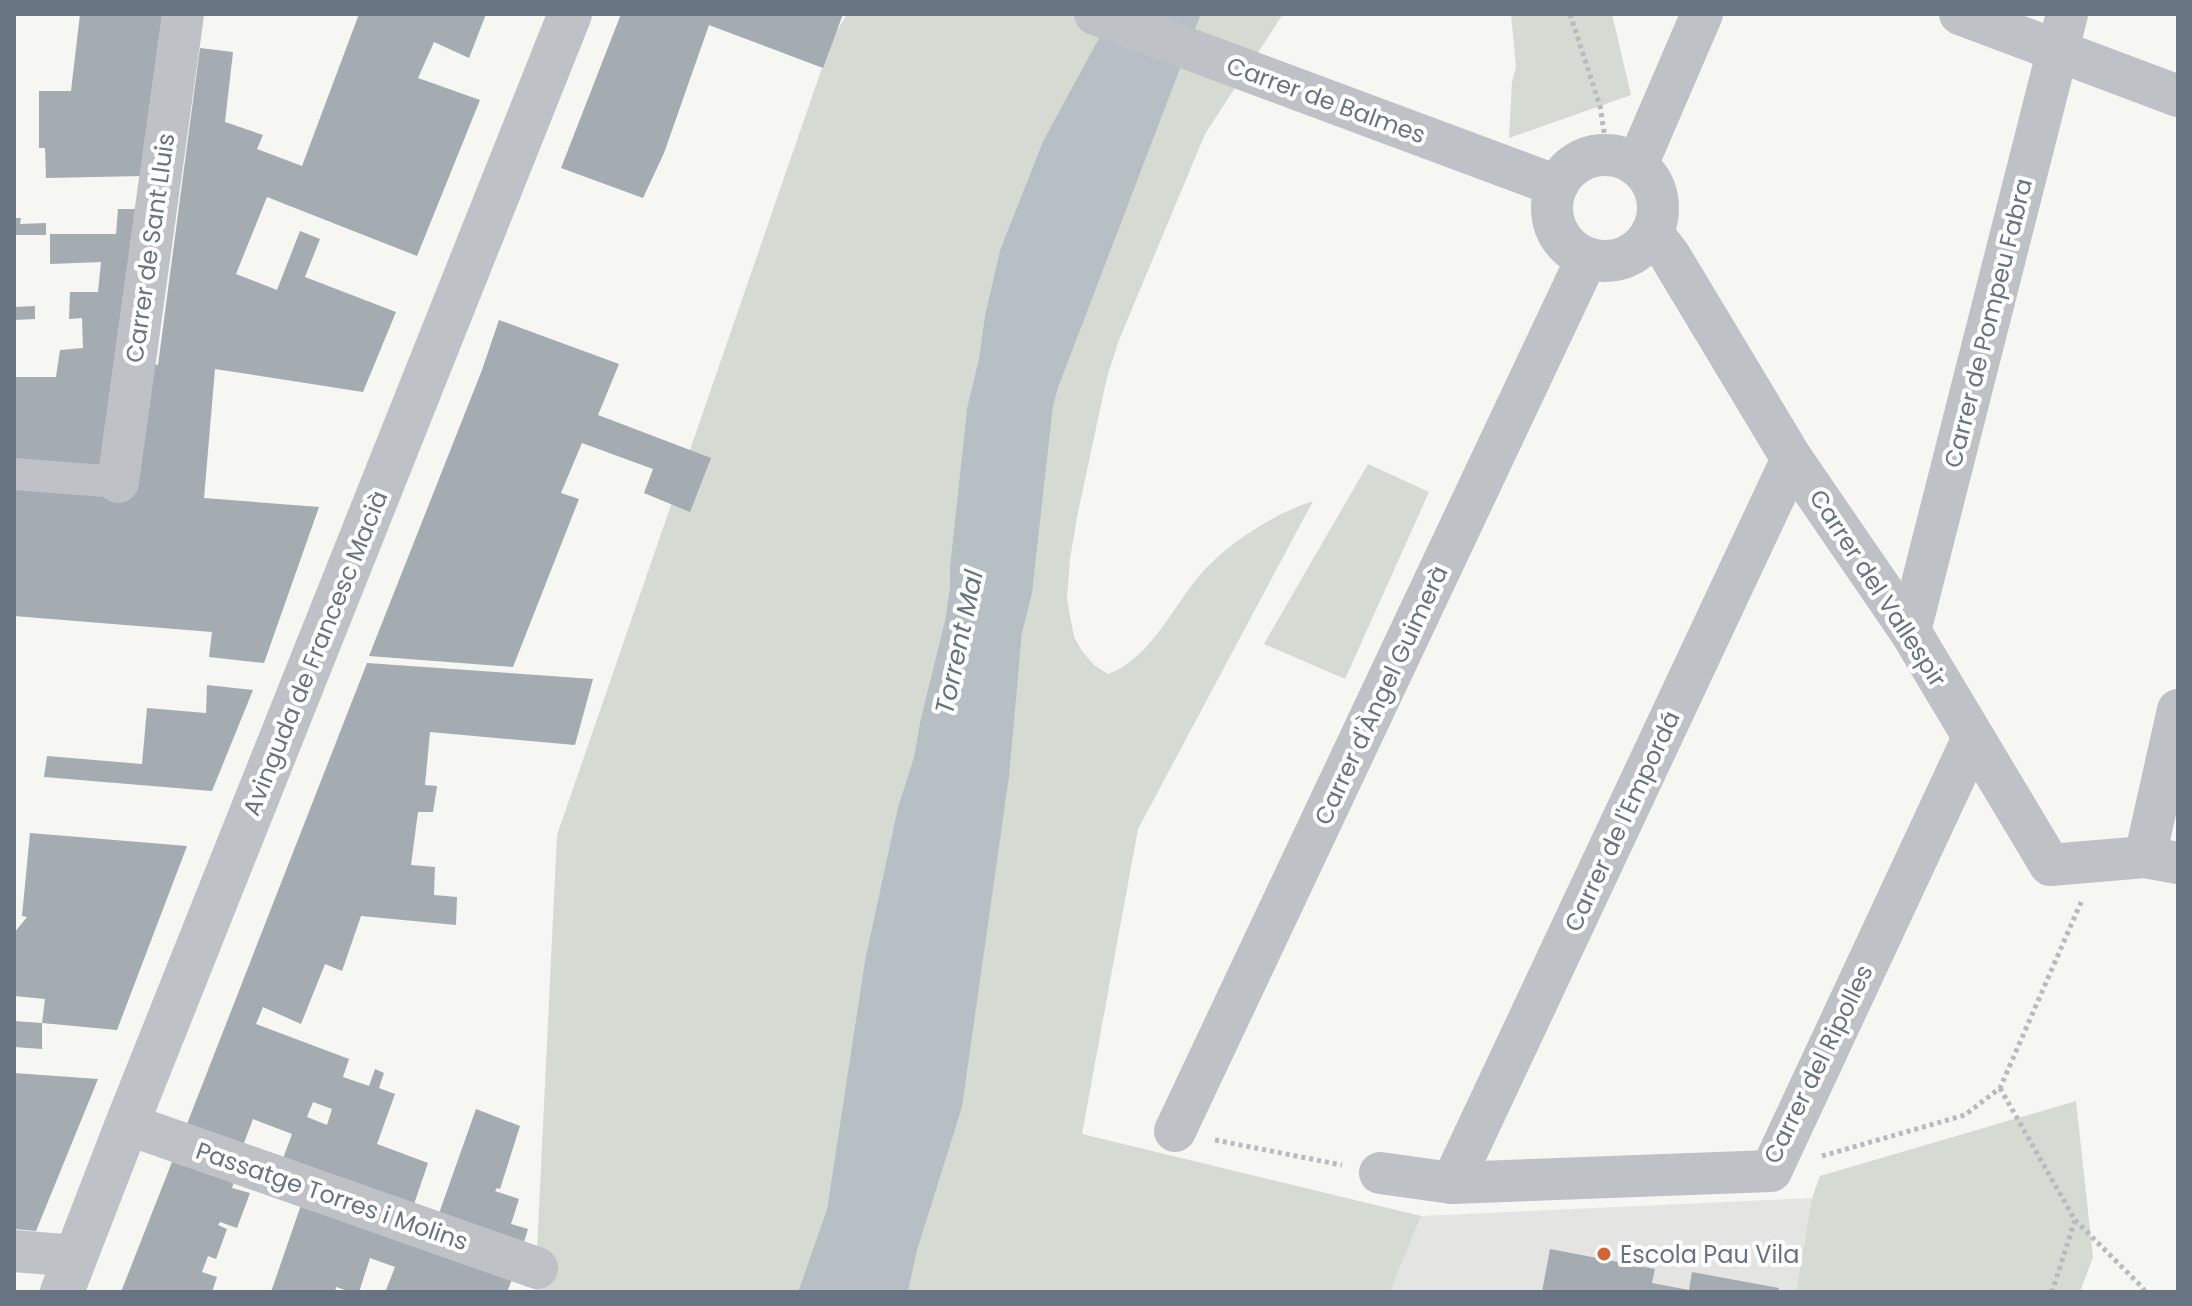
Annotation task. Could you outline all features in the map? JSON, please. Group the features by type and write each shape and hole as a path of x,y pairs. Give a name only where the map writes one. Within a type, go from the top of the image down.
{"street":[{"name":"Carrer de Sant Lluis","path":"118,482 183,14"},
{"name":"Avinguda de Francesc Macià","path":"69,1274 570,14"},
{"name":"Carrer de Balmes","path":"1095,14 1542,180"},
{"path":"1622,160 1702,14"},
{"path":"1960,14 2062,32 2178,96"},
{"name":"Carrer de Pompeu Fabra","path":"1910,631 2062,32"},
{"path":"1592,156 1622,160 1647,176 1655,189 1657,218 1652,232 1644,245 1631,254 1602,261 1587,258 1572,249 1560,236 1553,220 1552,202 1542,180 1565,172 1577,162 1592,156"},
{"name":"Carrer del Vallespir","path":"1652,232 1670,256 1792,459 1910,631 2050,865 2161,860"},
{"name":"Carrer d'Àngel Guimerà","path":"1175,1131 1587,258"},
{"name":"Carrer de l'Empordá","path":"1452,1183 1792,459"},
{"path":"14,474 118,482"},
{"path":"2161,860 2178,710"},
{"name":"Carrer del Ripolles","path":"1380,1173 1452,1183 1771,1171 1973,738"},
{"name":"Passatge Torres i Molins","path":"127,1124 537,1268"},
{"path":"14,1251 69,1274"}],"path":[{"path":"1570,14 1600,106 1622,160"},
{"path":"1771,1171 1965,1115 2000,1088 2098,862"},
{"path":"2000,1088 2075,1220 2145,1292"},
{"path":"1175,1131 1380,1173"},
{"path":"2052,1292 2075,1220"}],"shaded area":[{"path":"847,14 1112,14 1043,141 1000,250 967,408 945,620 914,757 898,807 865,960 827,1209 798,1292 535,1292 557,835 832,39"},
{"path":"1201,14 1283,14 1205,134 1119,340 1107,377 1070,559 1067,599 1074,637 1082,651 1094,665 1108,674 1123,667 1148,645 1189,588 1223,552 1267,522 1313,501 1138,829 1082,1134 1421,1216 1390,1292 908,1292 1006,798 1022,633 1032,594 1053,407"},
{"path":"1511,14 1612,14 1631,95 1509,138 1512,82 1516,67"},
{"path":"1368,464 1429,492 1345,679 1264,644"},
{"path":"2076,1101 2093,1257 2080,1292 1796,1292 1812,1198 1820,1176"},
{"name":"Escola Pau Vila","path":"1812,1198 1796,1292 1390,1292 1421,1216"}],"water":[{"name":"Torrent Mal","path":"1112,14 1201,14 1053,407 1032,594 1022,633 1009,776 962,1107 917,1250 908,1292 798,1292 827,1209 865,960 898,807 914,757 945,620 967,408 1000,250 1043,141"}],"building":[{"path":"80,14 167,14 143,176 46,178 45,148 39,148 39,91 71,91"},
{"path":"359,14 486,14 469,58 434,42 418,78 480,100 417,256 267,197 236,274 277,290 300,231 320,239 305,277 396,312 363,392 215,369 204,498 319,507 264,663 209,657 212,632 14,616 14,480 132,492 144,361 158,365 200,48 233,52 225,122 263,135 257,149 302,166"},
{"path":"621,14 843,14 823,68 709,25 664,153 643,198 561,168"},
{"path":"118,209 139,209 103,474 14,466 14,377 56,377 60,350 83,348 82,318 69,319 70,292 98,292 101,262 50,264 50,234 116,234"},
{"path":"14,218 21,218 20,224 46,223 46,235 14,235"},
{"path":"35,306 35,319 14,320 14,307"},
{"path":"499,320 619,364 598,415 711,458 690,512 644,493 653,469 582,443 561,493 579,499 513,667 369,656 482,370"},
{"path":"367,663 593,679 575,745 430,732 425,785 437,786 433,812 418,812 411,865 435,867 434,895 457,897 456,925 361,916 342,971 325,964 301,1024 263,1007 256,1024 349,1059 343,1077 369,1086 375,1069 384,1073 379,1088 395,1094 377,1144 428,1163 412,1210 281,1164 292,1134 253,1119 241,1151 185,1129","holes":["313,1102 332,1109 327,1125 307,1117"]},
{"path":"207,685 253,690 212,791 44,777 47,756 142,764 147,708 206,713"},
{"path":"30,833 187,846 117,1030 42,1023 45,999 14,996 14,933 27,917 22,916"},
{"path":"14,1021 42,1023 42,1049 14,1047"},
{"path":"14,1073 98,1079 36,1231 14,1229"},
{"path":"476,1109 520,1126 500,1189 495,1191 519,1199 511,1224 528,1229 522,1248 437,1219"},
{"path":"172,1162 234,1182 232,1188 250,1193 237,1228 220,1222 218,1225 227,1229 216,1259 208,1256 202,1272 217,1277 212,1292 121,1292"},
{"path":"301,1205 513,1277 507,1292 392,1292 386,1290 395,1267 370,1258 359,1292 336,1287 335,1292 271,1292"},
{"path":"1550,1249 1655,1269 1652,1283 1689,1290 1692,1272 1779,1288 1778,1292 1542,1292"}],"place":[{"name":"Escola Pau Vila","path":"1604,1254"}]}
